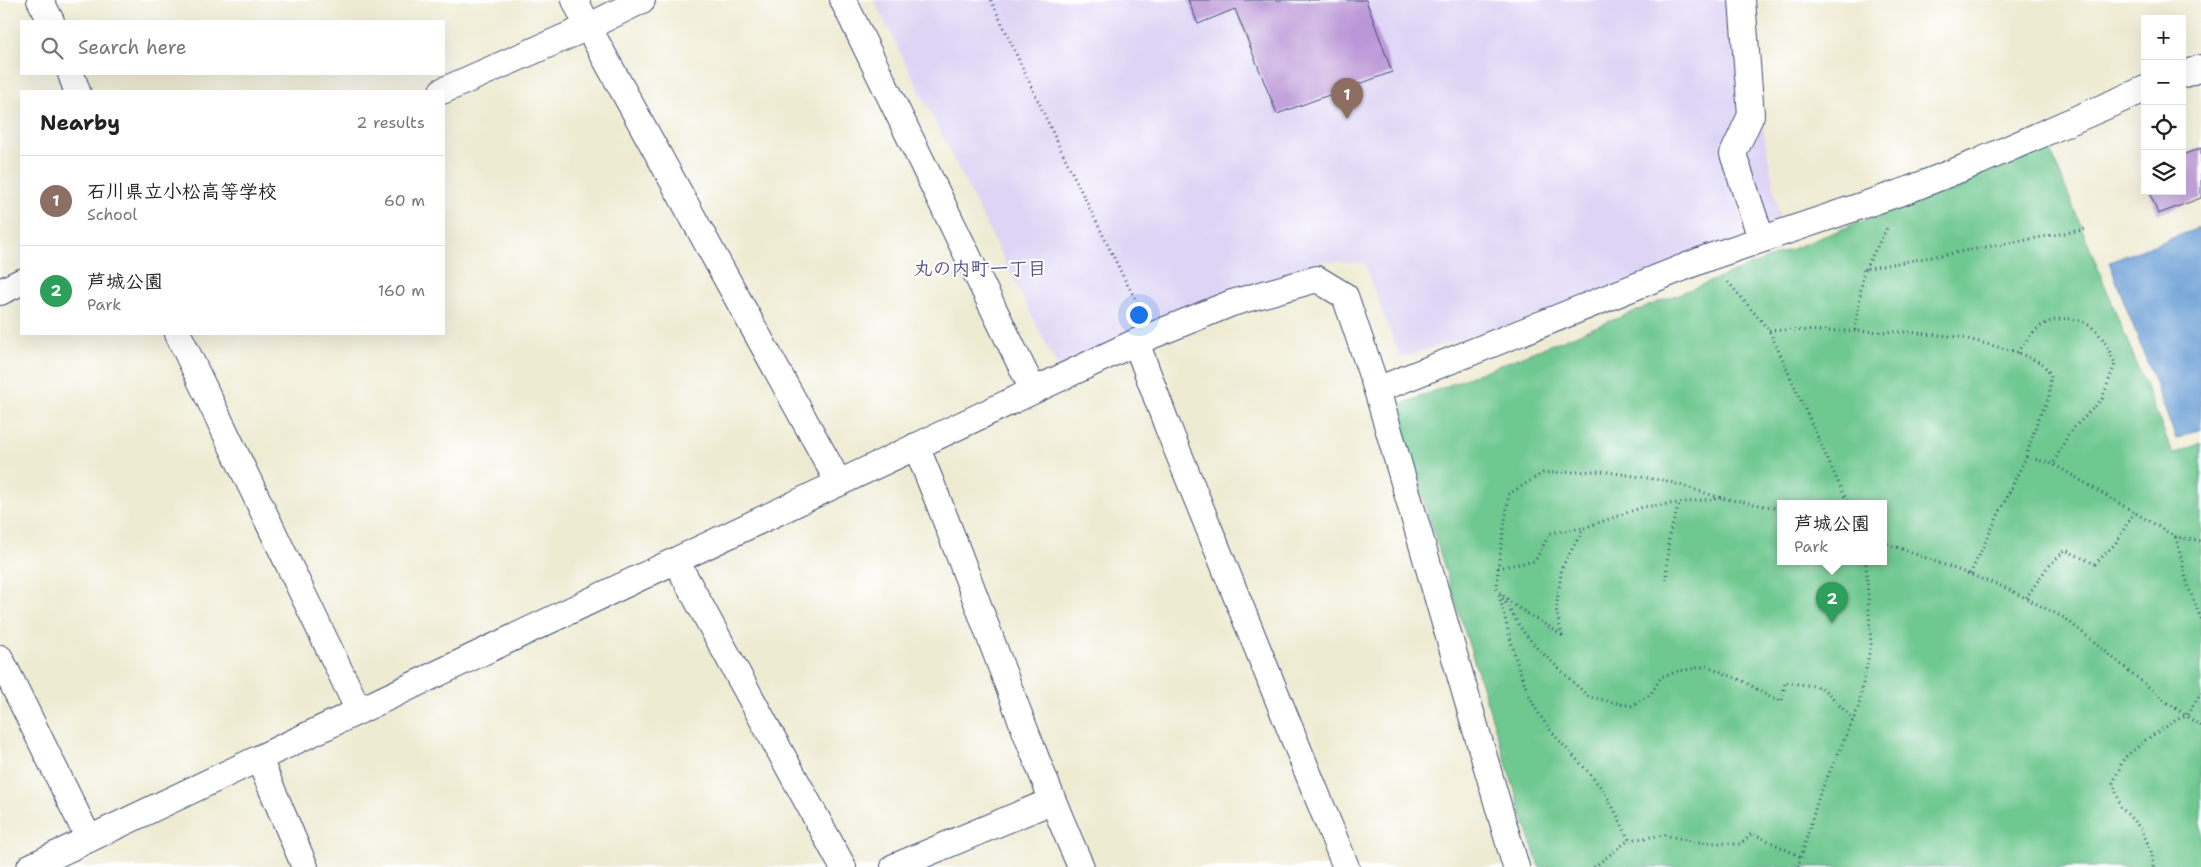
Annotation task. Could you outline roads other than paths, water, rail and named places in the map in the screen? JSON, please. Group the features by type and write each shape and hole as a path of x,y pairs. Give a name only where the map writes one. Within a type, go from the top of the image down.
{"street":[{"path":"40,0 50,20"},
{"path":"575,0 588,27 839,483"},
{"path":"444,90 588,27 642,0"},
{"path":"843,0 1033,390"},
{"path":"1742,0 1751,115 1733,154 1761,238"},
{"path":"2186,74 2201,68"},
{"path":"71,75 77,90"},
{"path":"1377,390 1707,258 1917,186 2141,91"},
{"path":"30,867 1146,338 1232,303 1317,279 1345,296 1377,390 1516,867"},
{"path":"0,292 20,282"},
{"path":"178,335 359,711"},
{"path":"1146,338 1167,425 1346,867"},
{"path":"916,446 941,506 1052,801 1081,867"},
{"path":"676,561 843,867"},
{"path":"0,658 89,839"},
{"path":"259,759 305,867"},
{"path":"894,867 1052,801"}],"water":[{"path":"2201,227 2201,429 2176,439 2109,262"}],"place":[{"name":"石川県立小松高等学校","path":"1347,119"},
{"name":"芦城公園","path":"1832,623"}],"district":[{"name":"丸の内町一丁目","path":"980,268"}]}
